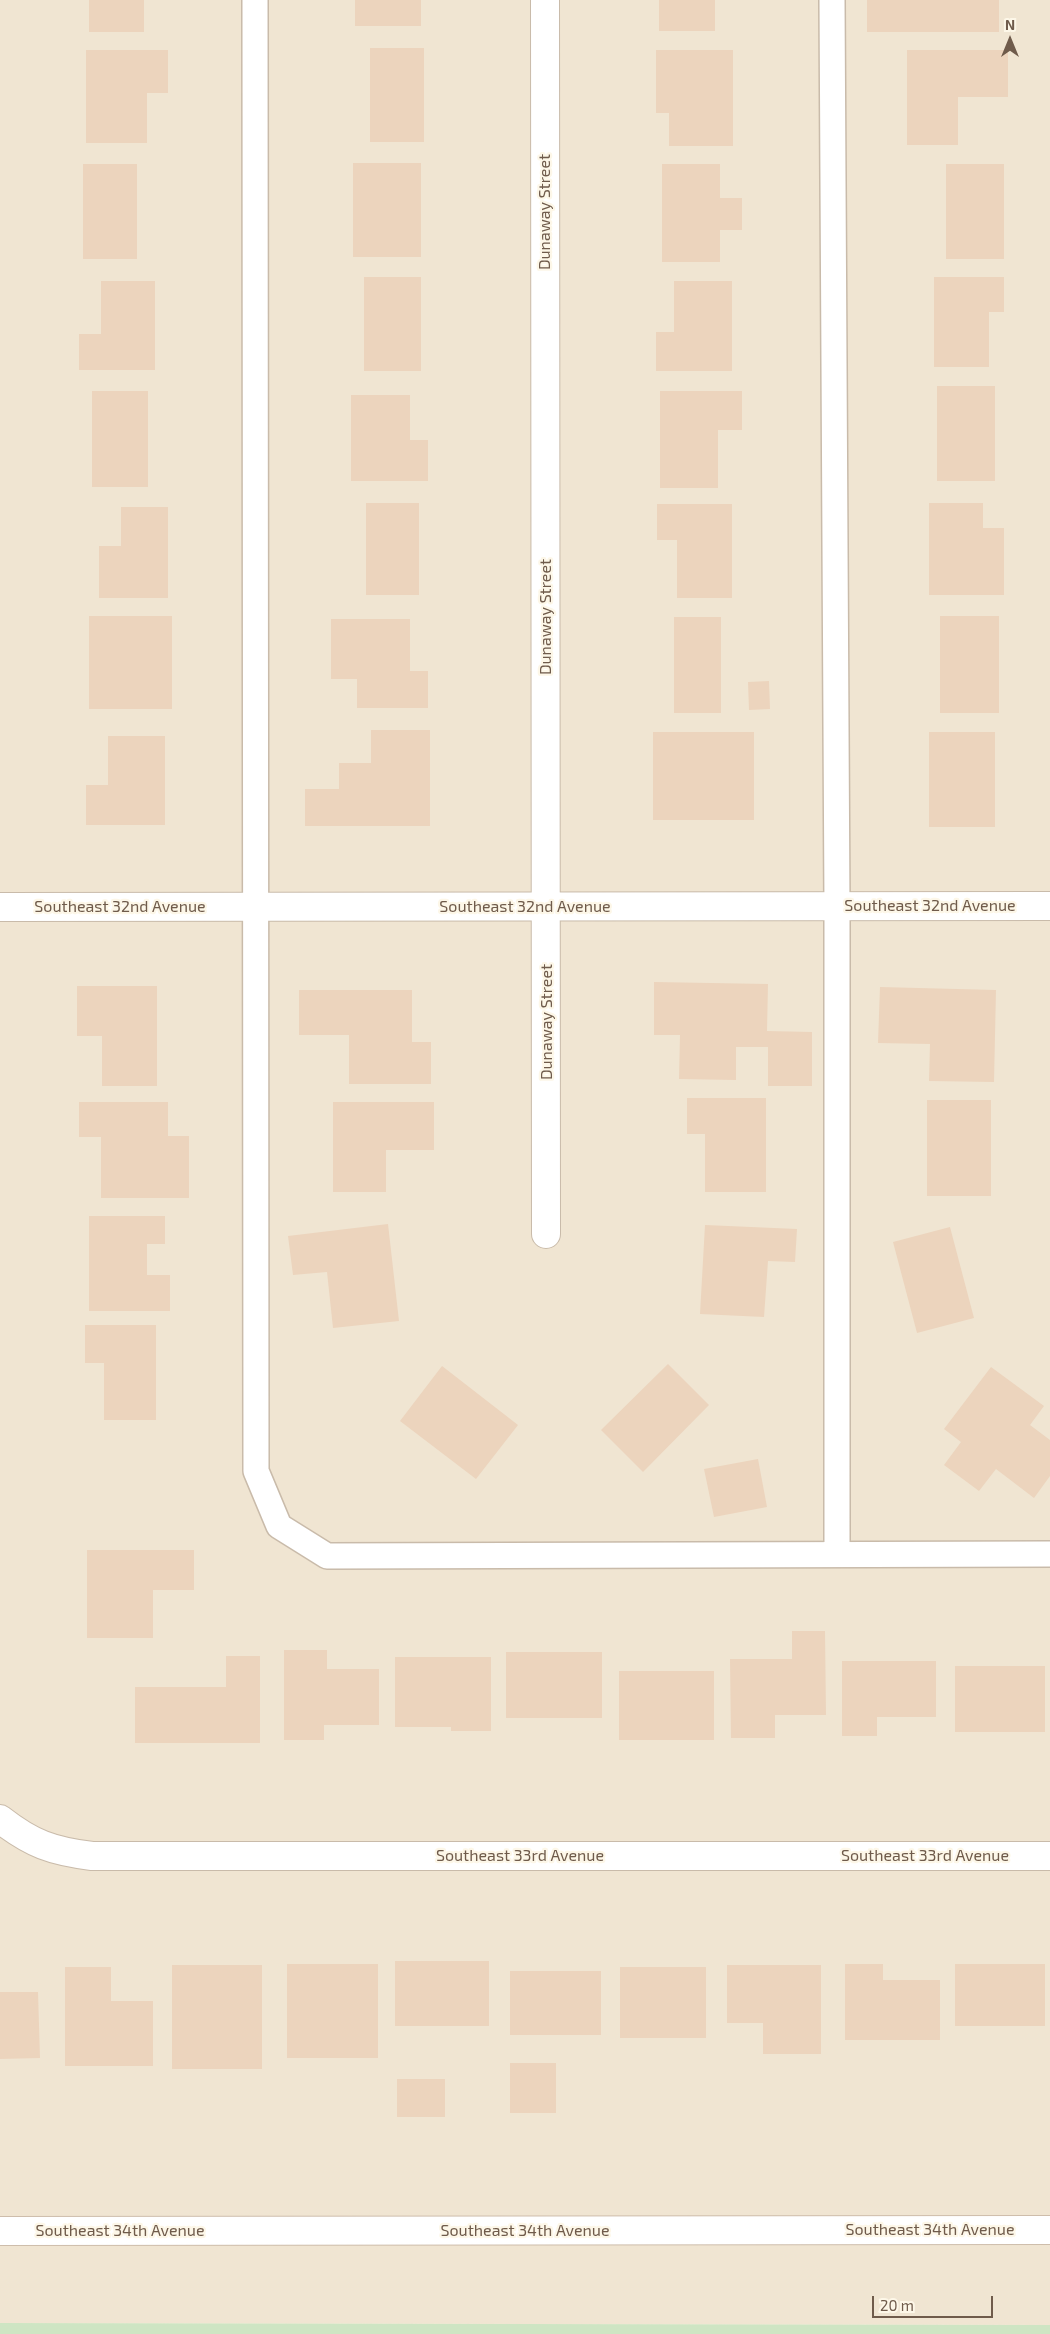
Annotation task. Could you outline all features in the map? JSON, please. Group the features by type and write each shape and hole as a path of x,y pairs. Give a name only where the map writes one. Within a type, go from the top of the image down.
{"street":[{"name":"Dunaway Street","path":"545,0 546,1234"},
{"name":"Southeast 32nd Avenue","path":"0,907 1050,906"},
{"name":"Southeast 33rd Avenue","path":"0,1819 24,1838 59,1852 92,1856 1050,1856"},
{"name":"Southeast 34th Avenue","path":"0,2231 1050,2230"}],"lane":[{"path":"255,0 256,1471 279,1526 326,1556 1050,1554"},
{"path":"832,0 837,906 837,1554"}],"shaded area":[{"path":"0,0 1050,0 1050,2325 0,2323"}],"green space":[{"path":"0,2323 1050,2325 1050,2334 0,2334"}],"building":[{"path":"89,0 144,0 144,32 89,32"},
{"path":"355,0 421,0 421,26 355,26"},
{"path":"659,0 715,0 715,31 659,31"},
{"path":"867,0 999,0 999,32 867,32"},
{"path":"370,48 424,48 424,142 370,142"},
{"path":"86,50 168,50 168,93 147,93 147,143 86,143"},
{"path":"656,50 733,50 733,146 669,146 669,113 656,113"},
{"path":"907,50 1008,50 1008,97 958,97 958,145 907,145"},
{"path":"353,163 421,163 421,257 353,257"},
{"path":"83,164 137,164 137,259 83,259"},
{"path":"662,164 720,164 720,198 742,198 742,230 720,230 720,262 662,262"},
{"path":"946,164 1004,164 1004,259 946,259"},
{"path":"364,277 421,277 421,371 364,371"},
{"path":"934,277 1004,277 1004,312 989,312 989,367 934,367"},
{"path":"101,281 155,281 155,370 79,370 79,334 101,334"},
{"path":"674,281 732,281 732,371 656,371 656,332 674,332"},
{"path":"937,386 995,386 995,481 937,481"},
{"path":"92,391 148,391 148,487 92,487"},
{"path":"660,391 742,391 742,430 718,430 718,488 660,488"},
{"path":"351,395 410,395 410,440 428,440 428,481 351,481"},
{"path":"366,503 419,503 419,595 366,595"},
{"path":"929,503 983,503 983,528 1004,528 1004,595 929,595"},
{"path":"657,504 732,504 732,598 677,598 677,540 657,540"},
{"path":"121,507 168,507 168,598 99,598 99,546 121,546"},
{"path":"89,616 172,616 172,709 89,709"},
{"path":"940,616 999,616 999,713 940,713"},
{"path":"674,617 721,617 721,713 674,713"},
{"path":"331,619 410,619 410,671 428,671 428,708 357,708 357,679 331,679"},
{"path":"769,681 770,709 749,710 748,682"},
{"path":"371,730 430,730 430,826 305,826 305,789 339,789 339,763 371,763"},
{"path":"653,732 754,732 754,820 653,820"},
{"path":"929,732 995,732 995,827 929,827"},
{"path":"108,736 165,736 165,825 86,825 86,785 108,785"},
{"path":"654,982 768,984 767,1031 812,1032 812,1086 768,1086 768,1047 736,1047 736,1080 679,1079 680,1035 654,1035"},
{"path":"77,986 157,986 157,1086 102,1086 102,1036 77,1036"},
{"path":"880,987 996,990 994,1082 929,1081 930,1044 878,1043"},
{"path":"299,990 412,990 412,1042 431,1042 431,1084 349,1084 349,1035 299,1035"},
{"path":"687,1098 766,1098 766,1192 705,1192 705,1134 687,1134"},
{"path":"927,1100 991,1100 991,1196 927,1196"},
{"path":"79,1102 168,1102 168,1136 189,1136 189,1198 101,1198 101,1137 79,1137"},
{"path":"333,1102 434,1102 434,1150 386,1150 386,1192 333,1192"},
{"path":"89,1216 165,1216 165,1244 147,1244 147,1275 170,1275 170,1311 89,1311"},
{"path":"388,1224 399,1321 333,1328 327,1272 293,1275 288,1236"},
{"path":"705,1225 797,1229 795,1262 768,1261 764,1317 700,1314"},
{"path":"950,1227 974,1318 917,1333 893,1242"},
{"path":"85,1325 156,1325 156,1420 104,1420 104,1363 85,1363"},
{"path":"668,1364 709,1405 643,1472 601,1430"},
{"path":"442,1366 518,1425 476,1479 400,1421"},
{"path":"991,1367 1044,1406 1030,1425 1050,1440 1050,1476 1034,1498 996,1469 979,1491 944,1465 961,1442 944,1429"},
{"path":"758,1459 767,1507 714,1517 704,1469"},
{"path":"87,1550 194,1550 194,1590 153,1590 153,1638 87,1638"},
{"path":"792,1631 825,1631 826,1715 775,1715 775,1738 731,1738 730,1659 792,1659"},
{"path":"284,1650 327,1650 327,1669 379,1669 379,1725 324,1725 324,1740 284,1740"},
{"path":"506,1652 602,1652 602,1718 506,1718"},
{"path":"226,1656 260,1656 260,1743 135,1743 135,1687 226,1687"},
{"path":"395,1657 491,1657 491,1731 451,1731 451,1727 395,1727"},
{"path":"842,1661 936,1661 936,1717 877,1717 877,1736 842,1736"},
{"path":"955,1666 1045,1666 1045,1732 955,1732"},
{"path":"619,1671 714,1671 714,1740 619,1740"},
{"path":"395,1961 489,1961 489,2026 395,2026"},
{"path":"287,1964 378,1964 378,2058 287,2058"},
{"path":"845,1964 883,1964 883,1980 940,1980 940,2040 845,2040"},
{"path":"955,1964 1045,1964 1045,2026 955,2026"},
{"path":"172,1965 262,1965 262,2069 172,2069"},
{"path":"727,1965 821,1965 821,2054 763,2054 763,2023 727,2023"},
{"path":"65,1967 111,1967 111,2001 153,2001 153,2066 65,2066"},
{"path":"620,1967 706,1967 706,2038 620,2038"},
{"path":"510,1971 601,1971 601,2035 510,2035"},
{"path":"0,1992 38,1992 40,2058 0,2059"},
{"path":"510,2063 556,2063 556,2113 510,2113"},
{"path":"397,2079 445,2079 445,2117 397,2117"}]}
